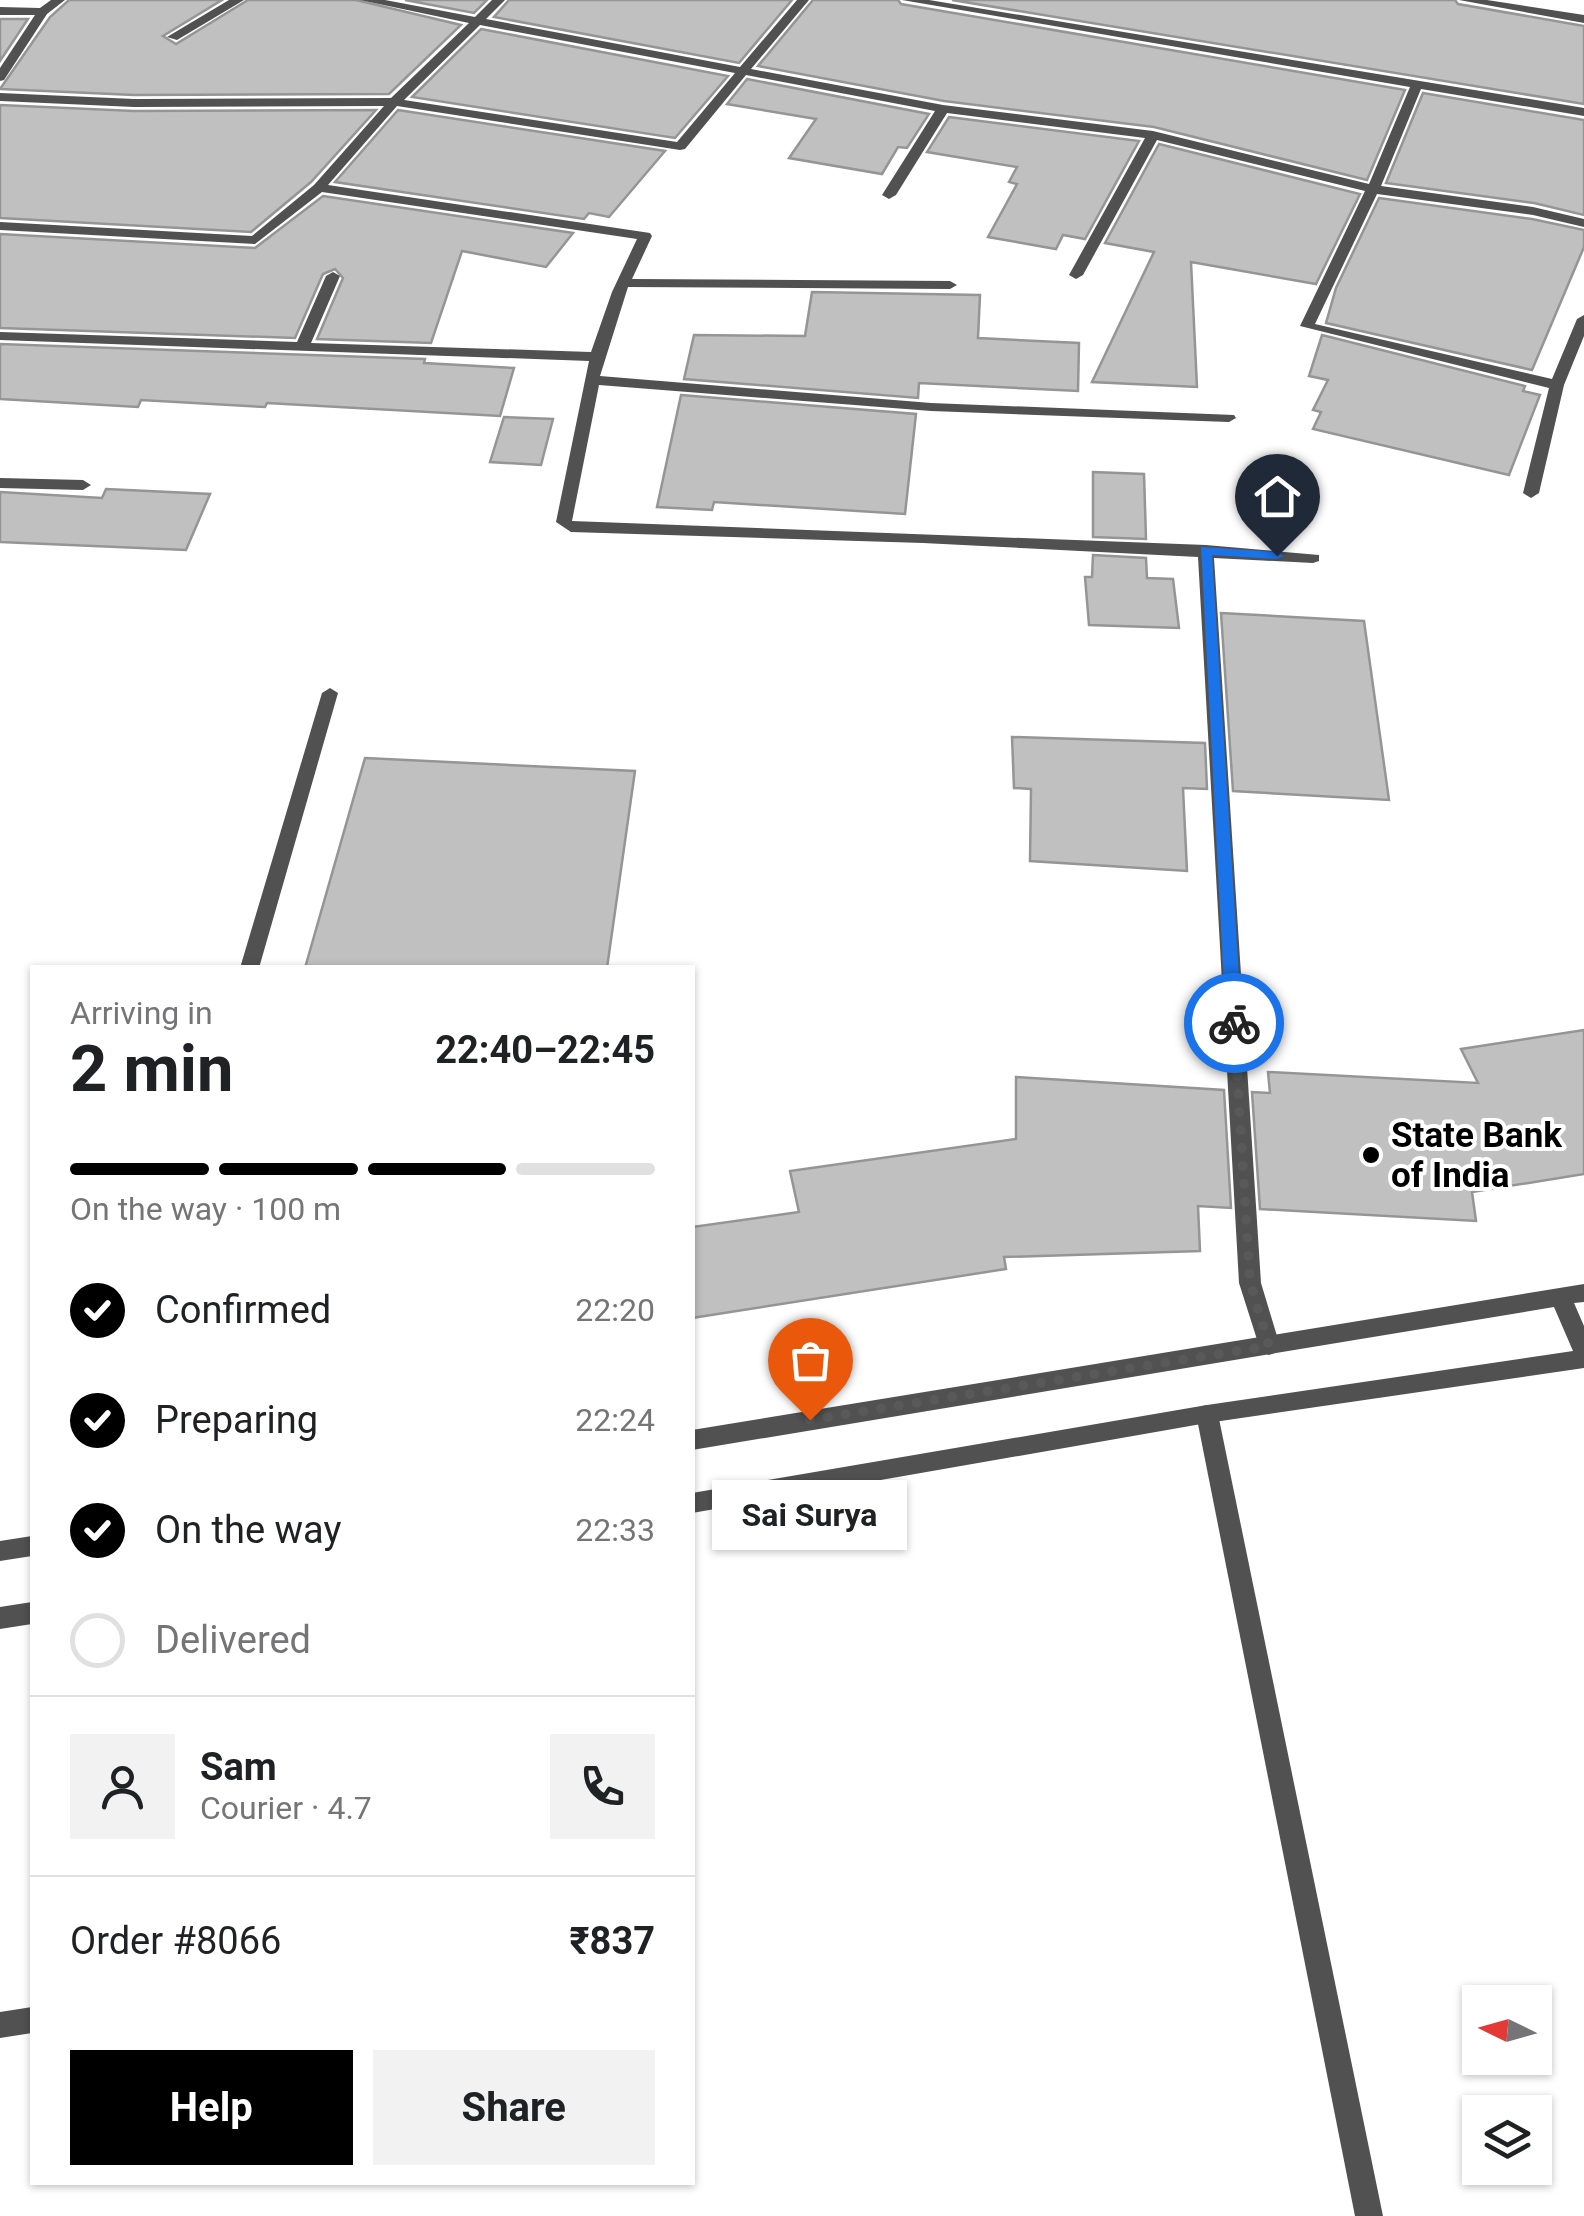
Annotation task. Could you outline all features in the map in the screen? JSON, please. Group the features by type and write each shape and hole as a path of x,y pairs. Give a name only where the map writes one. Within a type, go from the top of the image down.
{"street":[{"path":"0,77 43,12 58,0"},
{"path":"173,37 238,0"},
{"path":"366,0 942,109 1153,135 1373,189 1584,223"},
{"path":"0,226 254,240 319,188 394,102 499,0"},
{"path":"0,98 134,103 394,102 680,146 804,0"},
{"path":"908,0 1580,111 1584,94"},
{"path":"1466,0 1584,18"},
{"path":"0,11 43,12"},
{"path":"1418,82 1373,189 1306,326 1558,385"},
{"path":"889,195 942,109"},
{"path":"1076,275 1153,135"},
{"path":"319,188 646,236 596,357 564,522 572,527 1206,550 1313,558"},
{"path":"302,348 333,276"},
{"path":"624,283 950,285"},
{"path":"1531,493 1558,385 1584,318"},
{"path":"0,336 596,357"},
{"path":"592,380 931,407 1229,418"},
{"path":"0,483 83,485"},
{"path":"1206,550 1250,1282 1269,1346"},
{"path":"250,965 330,693"},
{"path":"695,1440 1573,1295 1584,1351"},
{"path":"695,1502 1207,1414 1584,1359"},
{"path":"1207,1414 1369,2216"},
{"path":"0,1552 30,1546"},
{"path":"0,1618 30,1613"},
{"path":"0,2025 30,2020"}],"building":[{"path":"69,0 222,0 163,36 176,44 248,0 356,0 461,25 389,94 134,95 0,89 50,17"},
{"path":"405,0 487,0 474,13"},
{"path":"509,0 792,0 739,63 494,17"},
{"path":"813,0 898,0 901,4 1405,90 1367,180 1154,127 944,101 758,66"},
{"path":"952,0 1455,0 1458,4 1584,26 1584,104"},
{"path":"0,19 28,19 0,61"},
{"path":"481,29 728,76 675,138 412,97"},
{"path":"747,79 929,114 907,148 898,147 882,174 789,158 816,119 727,104"},
{"path":"1423,93 1584,120 1584,215 1534,203 1386,183"},
{"path":"0,105 134,111 376,110 311,182 251,232 0,218"},
{"path":"398,110 665,151 609,217 589,213 584,219 335,182"},
{"path":"949,117 1139,141 1085,239 1063,235 1056,249 988,237 1017,184 1009,182 1017,167 927,152"},
{"path":"1159,144 1360,194 1316,284 1191,262 1197,387 1092,382 1154,252 1105,243"},
{"path":"323,196 573,233 546,267 462,251 431,343 317,339 343,278 335,269 323,274 295,338 0,328 0,234 255,248"},
{"path":"1379,198 1584,230 1584,247 1532,370 1326,323 1336,288"},
{"path":"812,292 980,295 978,338 1079,343 1078,391 919,383 918,398 684,379 694,335 805,336"},
{"path":"1322,335 1525,386 1523,391 1540,395 1509,475 1313,429 1321,412 1313,410 1328,380 1309,376"},
{"path":"0,344 425,359 424,363 514,368 500,416 267,403 265,407 141,400 138,407 0,399"},
{"path":"681,395 916,414 905,514 714,502 712,510 657,507"},
{"path":"504,417 553,419 541,465 490,462"},
{"path":"1093,472 1144,474 1146,539 1093,537"},
{"path":"106,489 210,494 186,550 0,542 0,492 102,498"},
{"path":"1093,555 1146,558 1147,578 1173,579 1179,628 1089,625 1085,577 1092,577"},
{"path":"1221,613 1364,621 1389,800 1233,791"},
{"path":"1012,737 1205,743 1207,789 1183,788 1187,871 1030,861 1031,789 1014,788"},
{"path":"365,758 635,771 607,965 306,965"},
{"path":"1584,1030 1584,1174 1472,1192 1476,1221 1260,1209 1252,1092 1270,1093 1268,1072 1478,1083 1461,1049"},
{"path":"1016,1077 1224,1090 1231,1208 1198,1206 1200,1251 1004,1257 1006,1269 695,1318 695,1227 799,1212 790,1171 1016,1139"}],"way so far":[{"path":"810,1420 1269,1346 1250,1282 1234,1023"}],"place":[{"name":"State Bank of India","path":"1371,1155"},
{"name":"Sai Surya","path":"810,1420"}],"route":[{"path":"1234,1023 1206,550 1277,556"}]}
